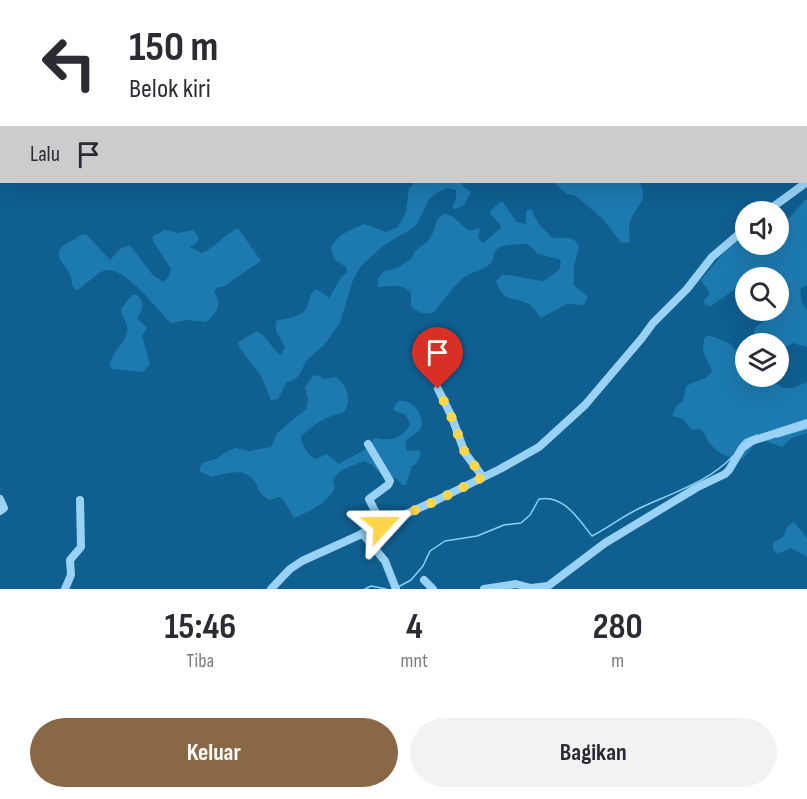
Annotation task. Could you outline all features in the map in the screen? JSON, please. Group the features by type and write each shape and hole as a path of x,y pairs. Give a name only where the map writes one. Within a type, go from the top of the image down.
{"street":[{"path":"781,201 806,183"},
{"path":"271,589 290,569 302,561 438,500 539,447 557,432 607,380 653,322 687,289 712,257 735,237"},
{"path":"438,389 465,453 483,477"},
{"path":"484,589 512,587 516,584 537,589 548,586 605,543 696,488 725,474 742,448 752,441 807,423"},
{"path":"368,444 390,481 369,499 382,525"},
{"path":"0,498 4,508 0,511"},
{"path":"65,589 71,575 70,560 81,547 80,500"},
{"path":"363,533 385,561 395,586"},
{"path":"424,580 433,589"}],"shaded area":[{"path":"415,183 462,183 471,192 464,205 456,209 452,207 456,199 456,190 447,188 438,192 430,198 416,226 383,246 361,266 353,280 340,323 324,345 306,361 300,374 294,380 286,383 278,399 271,400 262,378 239,347 238,342 257,331 281,355 285,347 276,331 276,321 302,313 312,293 317,289 329,298 347,272 346,267 334,259 331,248 337,239 364,224 386,232 398,227 406,212 409,188"},
{"path":"554,183 640,183 643,199 630,222 630,242 621,243 603,219 576,196 567,194"},
{"path":"807,200 807,285 801,288 800,294 807,310 807,347 793,343 789,345 789,333 754,333 755,328 765,321 789,321 789,267 735,267 735,289 711,306 703,302 710,293 701,280 735,242 735,255 789,255 790,217"},
{"path":"502,201 517,222 526,224 526,211 531,209 538,223 551,237 571,238 577,243 579,247 574,266 574,285 588,297 584,305 567,304 541,318 529,304 508,297 502,292 496,281 502,275 544,281 559,270 561,263 559,259 538,254 528,244 507,245 497,249 491,263 462,279 434,312 428,314 411,306 411,293 403,287 378,287 378,279 384,271 397,268 411,259 415,251 428,241 437,220 443,214 452,216 469,231 480,228 478,238 483,243 501,228 490,211"},
{"path":"238,228 261,261 214,291 218,300 218,308 206,322 187,320 171,323 130,280 111,270 103,271 77,290 72,286 71,278 59,256 59,251 64,246 86,234 110,260 120,249 130,245 152,274 163,282 168,278 171,269 153,241 153,236 165,230 178,233 193,230 199,238 190,247 201,253"},
{"path":"132,295 137,295 142,301 142,309 137,318 147,328 142,336 150,364 143,372 112,369 110,366 127,332 121,309"},
{"path":"708,335 729,343 735,349 735,387 793,388 807,382 807,433 792,438 782,447 763,440 754,444 743,459 738,459 718,452 709,443 704,432 700,429 692,430 683,419 672,416 676,406 683,401 686,387 707,377 712,371 703,351 704,338"},
{"path":"318,375 323,379 336,377 348,393 348,403 344,412 321,421 301,437 308,453 316,459 327,454 339,464 364,450 375,438 391,439 400,436 410,424 406,415 393,410 397,402 408,402 417,409 422,425 419,431 405,442 407,451 419,450 421,454 416,464 412,466 406,485 402,485 396,478 385,478 372,465 364,461 347,468 336,476 333,480 335,488 323,503 294,518 283,499 279,497 270,500 265,497 249,475 233,472 212,477 199,471 202,463 216,459 235,448 249,451 271,447 277,433 306,409 308,400 305,387 313,376"},
{"path":"794,522 807,538 807,557 791,548 778,554 773,550 773,543 784,536 787,527"}],"waterway":[{"path":"777,437 807,428"},
{"path":"741,444 757,435"},
{"path":"398,587 411,580 423,566 430,551 445,541 477,536 504,525 521,523 530,515 539,499 548,498 563,504 592,536 634,511 701,480 733,456"},
{"path":"365,589 371,586 386,589"}],"route":[{"path":"382,525 483,477 465,453 438,389"}]}
